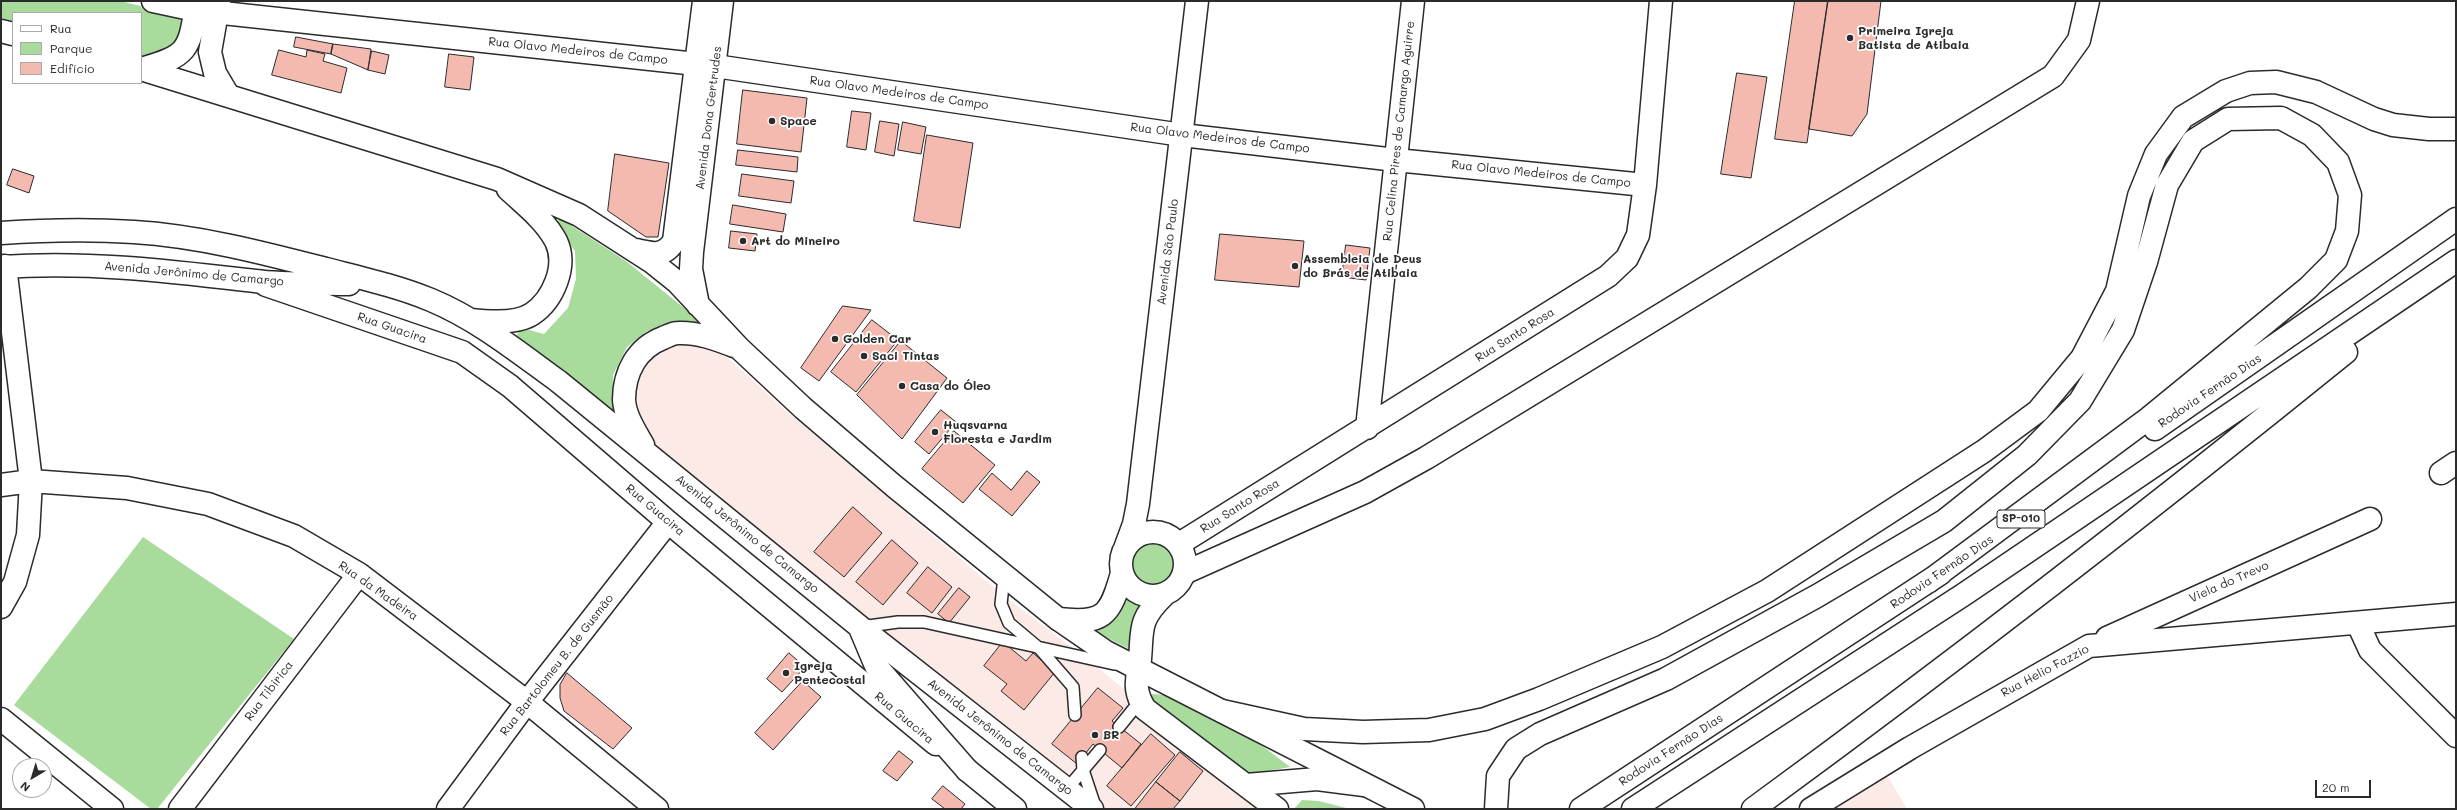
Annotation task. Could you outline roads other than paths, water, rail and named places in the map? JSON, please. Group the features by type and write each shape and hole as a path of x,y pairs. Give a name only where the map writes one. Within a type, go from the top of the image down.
{"main road":[{"name":"Rua Olavo Medeiros de Campo","path":"153,1 219,6 706,65 1182,135 1396,160 1645,185"},
{"name":"Avenida Dona Gertrudes","path":"704,1 706,65"},
{"name":"Avenida Dona Gertrudes","path":"686,231 706,65 722,1"},
{"name":"Avenida São Paulo","path":"1124,550 1134,524 1138,504 1197,1"},
{"name":"Rua Celina Pires de Camargo Aguirre","path":"1367,428 1413,1"},
{"name":"Rua Santo Rosa","path":"1170,538 1367,428 1608,276 1627,258 1638,235 1645,185 1661,1"},
{"path":"1184,573 1365,492 1426,458 2053,76 2080,40 2088,1"},
{"path":"142,69 175,58 187,47 192,30 196,5"},
{"path":"219,6 210,52 215,73 228,95"},
{"path":"1,31 12,34"},
{"path":"142,69 497,179 579,215 631,248 674,279 738,348 844,444 1004,577 1058,619 1106,652 1413,809"},
{"path":"1222,711 1304,729 1363,732 1429,730 1485,718 1539,700 1662,647 1767,591 1984,451 2038,411 2082,358 2117,291 2139,196 2156,154 2182,117 2226,91 2250,83 2276,82 2316,92 2374,119 2393,125 2429,129 2456,129"},
{"path":"1496,809 1498,776 1516,749 1540,734 1666,679 1818,596 1944,521 2027,455 2080,401 2123,330 2146,262 2167,185 2193,142 2228,119 2281,118 2312,135 2338,162 2350,195 2347,231 2336,260 2308,288 2149,418 1928,582"},
{"path":"466,319 499,323 531,315 551,294 560,270 556,242 536,214 497,179"},
{"name":"Rodovia Fernão Dias","path":"1581,809 1928,582 2221,384 2456,219"},
{"name":"Avenida Jerônimo de Camargo","path":"1,233 74,230 135,232 175,237 254,250 387,285 431,300 466,319 558,381 860,627 1092,809"},
{"path":"631,248 648,253 669,250 674,241 686,231"},
{"path":"686,231 691,269 698,304"},
{"name":"SP-010","path":"1633,809 1963,595 2456,261"},
{"name":"Avenida Jerônimo de Camargo","path":"3,267 126,266 220,275 256,281 387,285"},
{"path":"1,607 15,582 28,535 31,481 3,267"},
{"name":"Rua Guacira","path":"256,281 462,352 510,386 668,522 1015,809"},
{"path":"1753,809 1877,718 2255,426 2362,339 2427,282"},
{"path":"648,453 631,425 624,401 626,377 638,353 655,341 677,333 710,336 738,348"},
{"name":"Rua da Madeira","path":"1,485 31,481 127,488 208,504 294,536 359,574 527,702 657,809"},
{"path":"1138,504 1143,515 1170,538 1185,558 1184,573 1173,590 1164,595 1149,609 1141,628 1139,668 1135,686 1140,701 1152,714 1277,809"},
{"name":"Viela do Trevo","path":"2089,646 2370,519"},
{"name":"Rua Bartolomeu B. de Gusmão","path":"448,809 527,702 668,522"},
{"path":"1164,595 1144,596 1134,591 1126,583 1120,562 1124,550 1130,541 1139,535 1150,532 1170,538"},
{"path":"1058,619 1083,622 1098,618 1111,606 1122,573"},
{"name":"Rua Tibirica","path":"180,809 359,574"},
{"name":"Rua Helio Fazzio","path":"1811,809 1910,748 2089,646 2358,624 2456,614"},
{"path":"2358,624 2370,650 2456,736"},
{"path":"860,627 876,666 966,770"},
{"path":"1,719 112,809"},
{"path":"1246,785 1317,779 1365,785"}],"lane":[{"path":"1004,577 1001,604 1009,623 1040,649 1073,687 1075,715"},
{"path":"860,627 898,622 924,622 1040,649 1139,668"},
{"path":"1119,727 1140,701"},
{"path":"1067,789 1100,750"},
{"path":"1082,757 1083,770 1096,809"}],"place":[{"name":"Primeira Igreja Batista de Atibaia","path":"1850,38"},
{"name":"Space","path":"772,121"},
{"name":"Art do Mineiro","path":"743,241"},
{"name":"Assembleia de Deus do Brás de Atibaia","path":"1295,266"},
{"name":"Golden Car","path":"835,339"},
{"name":"Saci Tintas","path":"864,356"},
{"name":"Casa do Óleo","path":"902,386"},
{"name":"Huqsvarna Floresta e Jardim","path":"935,432"},
{"name":"Igreja Pentecostal","path":"786,673"},
{"name":"BR","path":"1095,735"}]}
